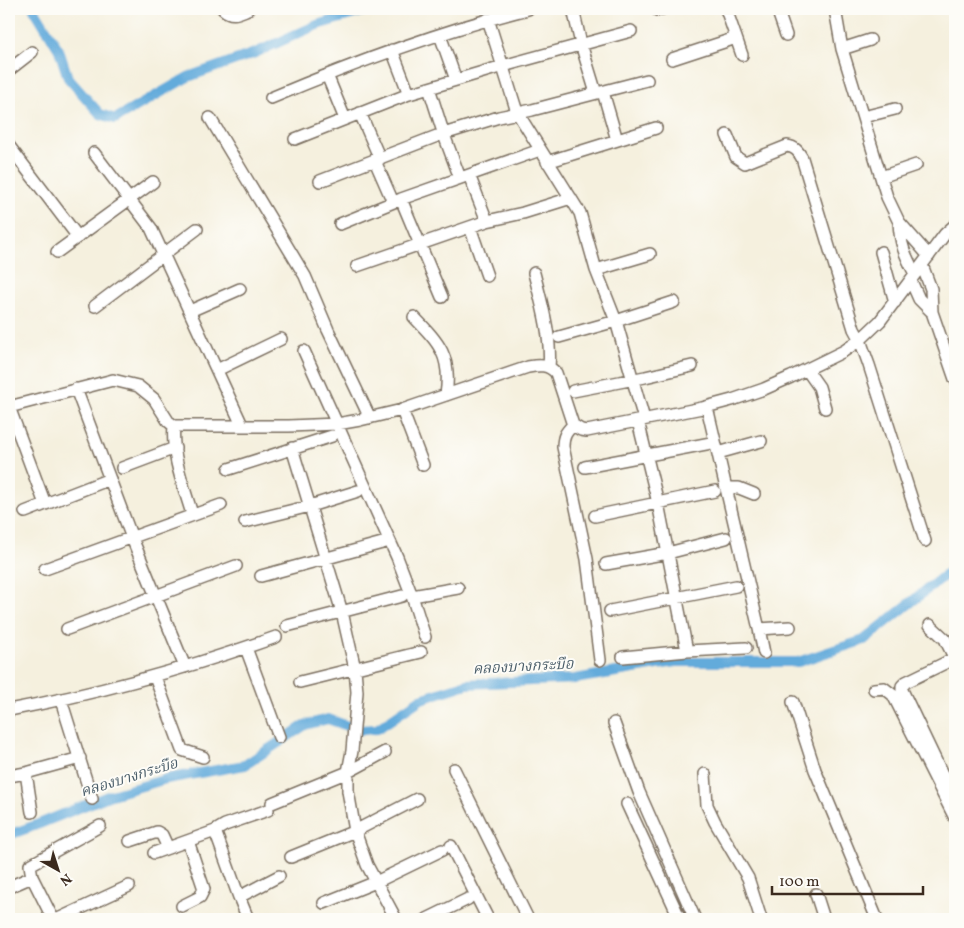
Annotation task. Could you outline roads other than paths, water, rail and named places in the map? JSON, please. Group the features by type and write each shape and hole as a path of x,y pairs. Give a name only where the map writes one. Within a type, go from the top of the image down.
{"street":[{"path":"223,9 233,15 248,9"},
{"path":"271,98 392,50 488,19 528,9"},
{"path":"573,9 581,44 617,140"},
{"path":"726,9 742,55"},
{"path":"777,9 786,35"},
{"path":"835,9 842,49 887,197 899,222 926,260 931,289 932,312 955,379"},
{"path":"488,19 517,112 580,213 596,270 616,321 641,420 688,650"},
{"path":"296,139 409,94 631,31"},
{"path":"440,35 456,80"},
{"path":"672,59 736,38"},
{"path":"842,49 870,40"},
{"path":"392,50 409,94"},
{"path":"11,65 32,52"},
{"path":"327,75 345,119"},
{"path":"320,180 444,135 517,112 647,80"},
{"path":"429,88 444,135 487,221"},
{"path":"862,117 895,109"},
{"path":"360,113 377,160 420,243 442,297"},
{"path":"210,118 305,276 328,330 370,418"},
{"path":"547,162 656,128"},
{"path":"727,135 736,157 745,163 787,146 792,146 798,150 802,158 854,329 860,340 925,541"},
{"path":"9,146 78,237"},
{"path":"340,224 397,200 540,150"},
{"path":"94,153 151,228 242,425"},
{"path":"881,177 916,165"},
{"path":"57,252 153,182"},
{"path":"357,266 487,221 522,213 571,198"},
{"path":"899,222 900,241 919,299 932,312"},
{"path":"45,504 9,407 113,380 138,386 154,399 168,421 174,426 337,424 402,410 538,365 549,367 556,373 573,425 586,431 707,406 764,389 838,354 860,340 880,321 945,234 955,225"},
{"path":"470,227 487,276"},
{"path":"95,306 197,229"},
{"path":"882,252 895,302"},
{"path":"596,270 650,254"},
{"path":"534,273 548,336 549,367"},
{"path":"190,311 240,289"},
{"path":"559,337 674,302"},
{"path":"414,317 435,339 443,356 448,372 446,395"},
{"path":"217,370 281,339"},
{"path":"304,351 378,512 407,596 425,637"},
{"path":"573,391 692,366"},
{"path":"807,370 819,387 826,408"},
{"path":"76,389 155,597 186,667"},
{"path":"707,406 721,490 764,653"},
{"path":"402,410 423,465"},
{"path":"573,425 563,438 563,447 587,559 600,660"},
{"path":"174,426 173,436 179,471 192,514"},
{"path":"229,469 332,436"},
{"path":"585,467 647,455 761,441"},
{"path":"122,468 176,448"},
{"path":"292,448 342,612 355,669 356,705 348,772 348,790 355,831 364,857 396,919"},
{"path":"25,512 110,479"},
{"path":"595,516 721,490 739,488 754,494"},
{"path":"245,522 310,506 358,491"},
{"path":"45,569 221,505"},
{"path":"606,564 726,538"},
{"path":"261,576 326,560 386,542"},
{"path":"67,629 236,566"},
{"path":"610,611 736,586"},
{"path":"287,626 407,596 458,588"},
{"path":"930,625 945,640 953,655 945,663 906,682 902,686 902,690 955,801"},
{"path":"759,629 790,627"},
{"path":"9,710 61,700 155,677 276,637"},
{"path":"246,648 279,737"},
{"path":"623,657 688,650 746,648"},
{"path":"300,682 421,652"},
{"path":"155,677 182,750 202,757"},
{"path":"874,689 884,688 893,695 955,818"},
{"path":"61,700 92,799"},
{"path":"793,702 815,770 877,919"},
{"path":"614,724 639,792 695,919"},
{"path":"154,853 215,831 348,772 385,752"},
{"path":"9,776 80,758"},
{"path":"454,769 528,919"},
{"path":"26,773 32,812"},
{"path":"706,774 707,805 748,878 762,919"},
{"path":"291,857 355,831 417,799"},
{"path":"627,804 680,919"},
{"path":"53,919 32,877 30,865 100,826"},
{"path":"215,831 238,897 248,919"},
{"path":"130,840 157,832 162,836 168,848"},
{"path":"182,906 200,897 204,889 188,841"},
{"path":"324,903 376,882 447,848 488,919"},
{"path":"238,897 279,876"},
{"path":"9,887 32,877"},
{"path":"58,919 129,886"},
{"path":"816,894 824,919"},
{"path":"428,919 468,899"}],"waterway":[{"path":"34,9 59,50 68,78 100,114 115,119 188,77 255,53 317,25 371,9"},
{"name":"คลองบางกระบือ","path":"9,835 108,796 166,779 245,765 305,725 328,719 359,730 377,729 421,699 467,684 575,679 675,662 798,662 864,640 955,567"}]}
